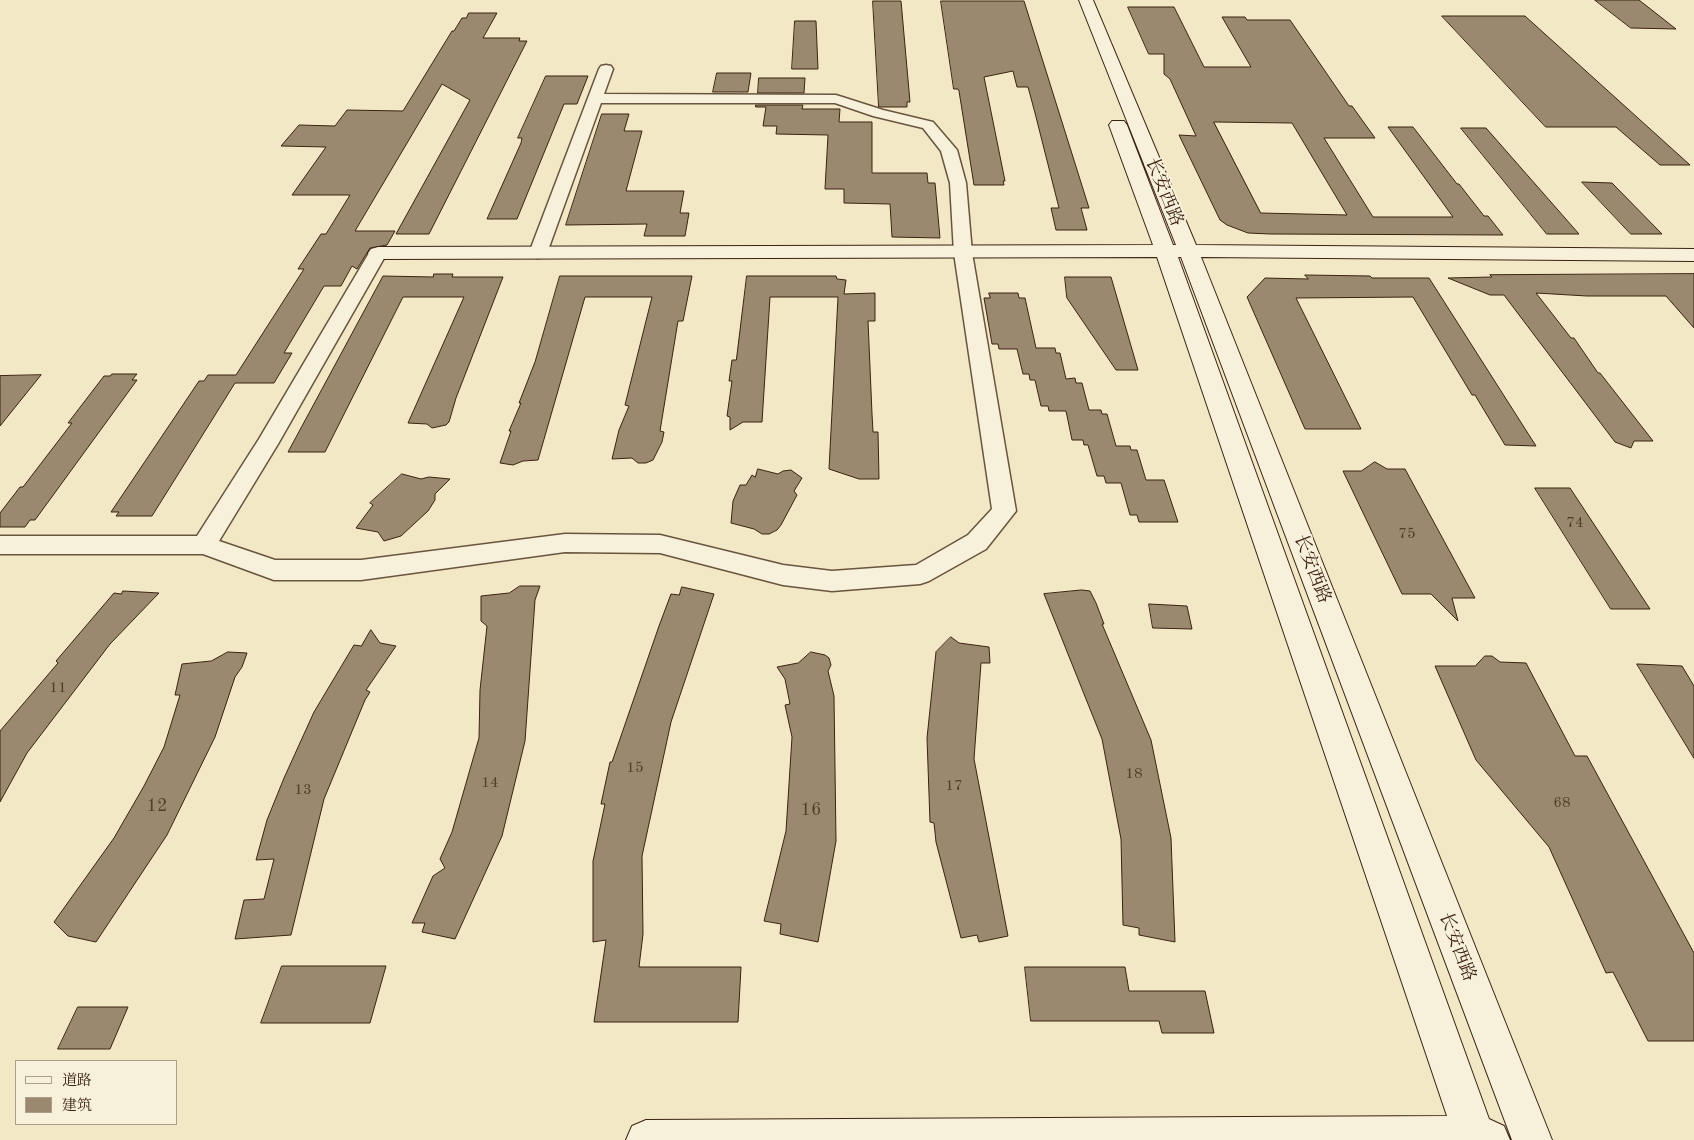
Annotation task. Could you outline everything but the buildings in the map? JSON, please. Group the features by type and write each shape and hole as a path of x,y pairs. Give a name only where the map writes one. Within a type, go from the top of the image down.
{"main road":[{"name":"长安西路","path":"1070,0 1177,252 1532,1140"},
{"name":"长安西路","path":"1086,0 1177,252 1480,1139"},
{"path":"378,253 1177,252 1694,255"},
{"path":"646,1140 1480,1139"}],"street":[{"path":"538,253 606,69"},
{"path":"0,545 204,545 274,570 361,570 566,543 660,544 783,576 832,581 920,574 977,542 1004,511 963,253 958,182 949,150 928,125 878,113 836,99 595,98"},
{"path":"204,545 267,444 378,253"}]}
